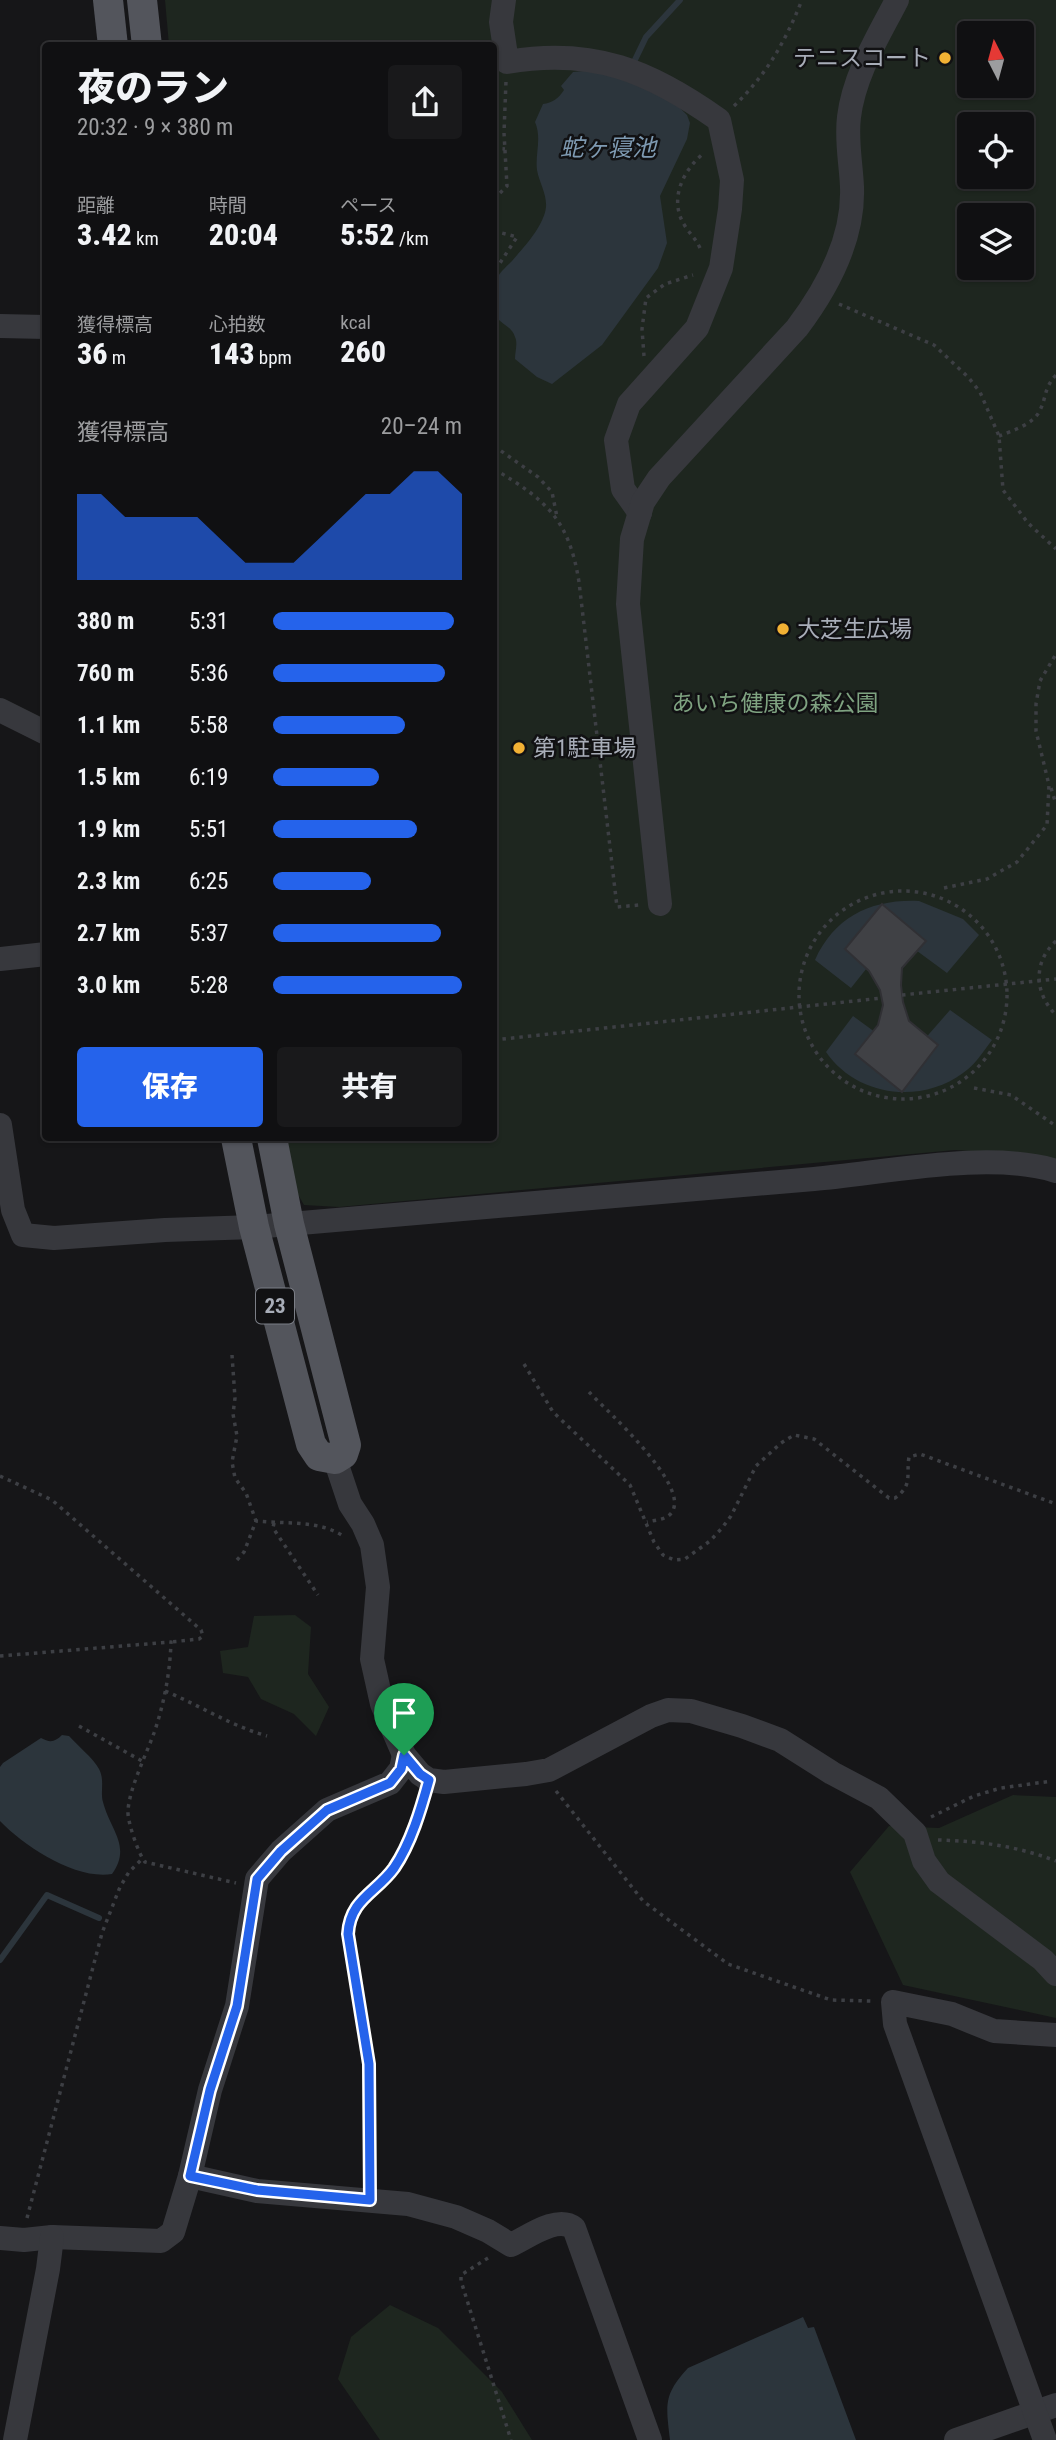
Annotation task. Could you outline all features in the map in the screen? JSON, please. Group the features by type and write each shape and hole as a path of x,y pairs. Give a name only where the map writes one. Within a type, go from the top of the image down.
{"main road":[{"path":"108,0 113,42"},
{"path":"142,0 147,42"},
{"name":"23","path":"237,1141 254,1227 311,1444 319,1456 335,1460 343,1454 346,1445 289,1224 273,1141"}],"street":[{"path":"504,0 501,22 507,62 533,57 563,57 619,66 655,79 719,120 726,146 731,190 727,239 721,268 697,328 629,404 617,440 622,489 640,513"},
{"path":"660,904 628,604 632,539 643,502 659,478 797,328 833,273 845,240 850,212 852,188 848,151 849,119 854,90 897,0"},
{"path":"0,326 42,327"},
{"path":"0,710 42,731"},
{"path":"0,959 42,954"},
{"path":"0,1125 13,1210 23,1235 54,1238 254,1227 950,1165 1006,1162 1056,1171"},
{"path":"335,1460 350,1504 372,1545 378,1587 372,1659 383,1704 404,1755 420,1774 429,1780 460,1782 548,1770 651,1716 668,1710 691,1711 742,1726 780,1740 832,1773 879,1798 914,1833 924,1861 939,1882 1043,1960 1056,1974"},
{"path":"11,2239 52,2237 161,2241 173,2232 190,2176 210,2090 237,2006 257,1879 281,1851 327,1810 390,1783 401,1769 404,1755"},
{"path":"1045,2440 1045,2409 895,2024 892,2002 952,2014 994,2031 1056,2035"},
{"path":"190,2176 257,2190 408,2204 456,2217 497,2235 511,2245 554,2224 570,2225 574,2228 650,2440"},
{"path":"15,2440 52,2237"},
{"path":"956,2440 1045,2409"}],"path":[{"path":"719,120 763,76 789,33 802,0"},
{"path":"497,196 507,187 507,62"},
{"path":"704,257 696,238 683,225 677,196 680,182 694,161 708,150 726,146"},
{"path":"497,148 505,149"},
{"path":"497,232 517,237 497,267"},
{"path":"654,375 644,362 642,329 646,298 665,284 699,272"},
{"path":"820,296 933,345 980,392 999,436 1003,490 1028,523 1056,549"},
{"path":"999,436 1020,427 1039,413 1047,385 1056,375"},
{"path":"497,448 538,477 552,492 557,519"},
{"path":"497,471 545,503 569,541 577,573 617,907 660,904"},
{"path":"944,888 987,879 1017,862 1047,825 1049,785 1037,731 1036,704 1040,681 1056,654"},
{"path":"1045,769 1056,804"},
{"path":"883,893 933,894 969,913 981,923 995,942 1003,958 1008,984 1007,1009 996,1042 983,1062 971,1074 946,1089 921,1096 893,1098 863,1094 841,1080 822,1065 809,1042 801,1007 800,977 804,960 822,928 846,906 883,893"},
{"path":"1056,941 1046,950 1039,967 1038,981 1043,998 1056,1015"},
{"path":"902,995 1056,979"},
{"path":"497,1040 882,998"},
{"path":"974,1088 1011,1095 1056,1126"},
{"path":"232,1355 235,1398 233,1414 237,1436 232,1462 235,1478 246,1493 256,1521 244,1552 237,1560"},
{"path":"524,1364 553,1412 630,1485 654,1542 663,1555 674,1560 685,1559 710,1541 731,1516 756,1466 794,1435 814,1439 889,1498 895,1498 904,1492 908,1482 909,1457 920,1454 1056,1504"},
{"path":"589,1392 653,1460 673,1492 675,1505 672,1512 666,1518 646,1522"},
{"path":"0,1476 51,1500 201,1630 203,1636 199,1639 171,1642 0,1656"},
{"path":"256,1521 330,1529 348,1540"},
{"path":"274,1523 273,1528 318,1595"},
{"path":"171,1642 170,1669 165,1691 154,1734 142,1761 128,1811 142,1859 145,1862 256,1887"},
{"path":"165,1691 192,1702 241,1729 267,1736"},
{"path":"79,1726 142,1761"},
{"path":"538,1772 643,1901 728,1964 831,2000 892,2002"},
{"path":"370,2200 369,2064 348,1934 349,1922 364,1897 394,1867 409,1837 429,1780"},
{"path":"1052,1781 1001,1788 974,1796 931,1817 914,1833 936,1840 981,1841 1056,1861"},
{"path":"11,2239 102,1933 120,1886 128,1872 142,1859"},
{"path":"511,2245 461,2275 461,2281 511,2440"}],"green space":[{"name":"あいち健康の森公園","path":"165,0 1056,0 1056,1159 955,1150 339,1207 304,1205 289,1179 285,1141 497,1141 497,42 169,42"},
{"path":"295,1615 311,1627 308,1674 329,1707 316,1736 294,1714 261,1699 248,1677 223,1673 220,1651 248,1647 254,1616"},
{"path":"1013,1795 1056,1797 1056,2018 903,1985 850,1872 889,1826 939,1828"},
{"path":"390,2305 438,2328 502,2392 532,2440 380,2440 338,2379 351,2337"}],"water":[{"name":"蛇ヶ寝池","path":"594,70 617,76 675,103 687,115 690,123 687,139 660,196 667,243 658,268 602,345 552,384 537,377 515,359 516,339 512,331 497,318 497,278 533,236 542,221 546,207 537,170 538,134 535,122 543,104 560,95 564,90 561,86 573,72"},
{"path":"919,901 963,919 979,935 947,973 894,934 851,988 815,960 833,932 857,913 886,903"},
{"path":"950,1010 992,1040 967,1070 946,1083 909,1092 890,1091 854,1078 839,1067 826,1052 853,1016 909,1057"},
{"path":"62,1735 69,1736 101,1773 103,1802 120,1846 118,1864 112,1874 98,1875 67,1867 37,1851 0,1821 0,1767 41,1738 52,1741"},
{"path":"803,2317 808,2328 814,2327 856,2440 670,2440 667,2409 670,2393 688,2368"}],"building":[{"path":"882,904 926,941 902,968 901,985 909,1021 938,1045 902,1092 855,1054 878,1025 883,1005 880,990 869,971 845,949"}],"waterway":[{"path":"632,66 646,37 680,0"},
{"path":"0,1960 47,1895 99,1918"}],"place":[{"name":"テニスコート","path":"945,58"},
{"name":"大芝生広場","path":"783,629"},
{"name":"第1駐車場","path":"519,748"}],"route":[{"path":"404,1755 411,1765 429,1780 426,1790 409,1837 394,1867 354,1910 348,1934 369,2064 370,2200 257,2190 190,2176 210,2090 237,2006 257,1879 281,1851 327,1810 390,1783 401,1769 404,1755"}]}
